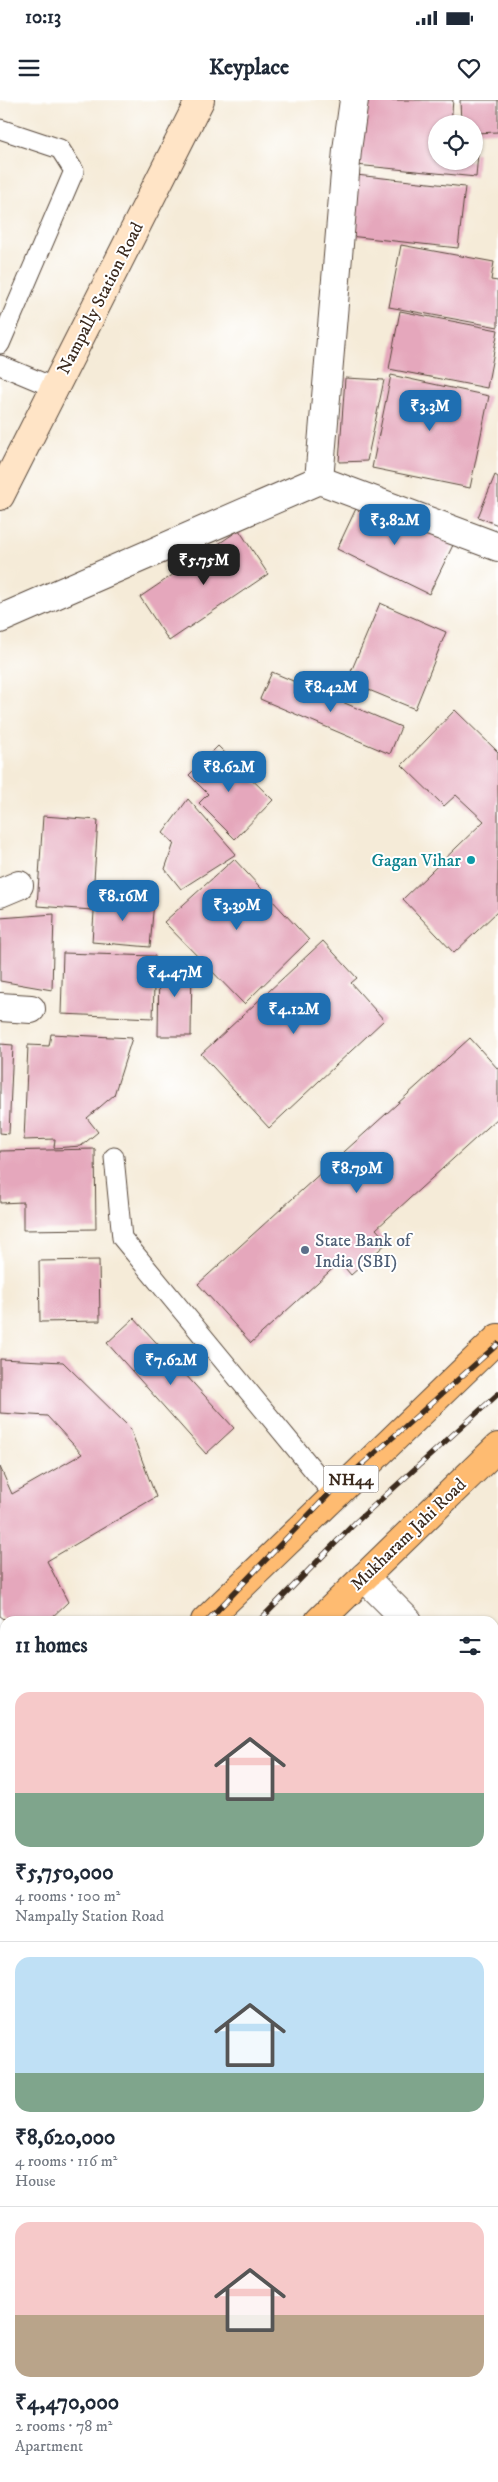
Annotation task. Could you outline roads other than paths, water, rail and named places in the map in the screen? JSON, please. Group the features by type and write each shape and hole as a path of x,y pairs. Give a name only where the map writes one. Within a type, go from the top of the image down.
{"highway":[{"name":"NH44","path":"210,1616 498,1338"},
{"name":"Mukharam Jahi Road","path":"324,1616 498,1447"}],"main road":[{"name":"Nampally Station Road","path":"0,496 200,100"}],"street":[{"path":"319,480 347,150 354,100"},
{"path":"0,619 319,480 498,547"},
{"path":"0,1007 31,1009"},
{"path":"364,1577 403,1616"}],"lane":[{"path":"0,129 60,149 74,171 0,344"},
{"path":"0,365 55,388"},
{"path":"114,1156 122,1238 334,1495"}],"railway":[{"path":"212,1616 329,1494 498,1344"},
{"path":"264,1616 356,1522 498,1394"}],"place":[{"name":"Gagan Vihar","path":"471,860"},
{"name":"State Bank of India (SBI)","path":"305,1250"}]}
